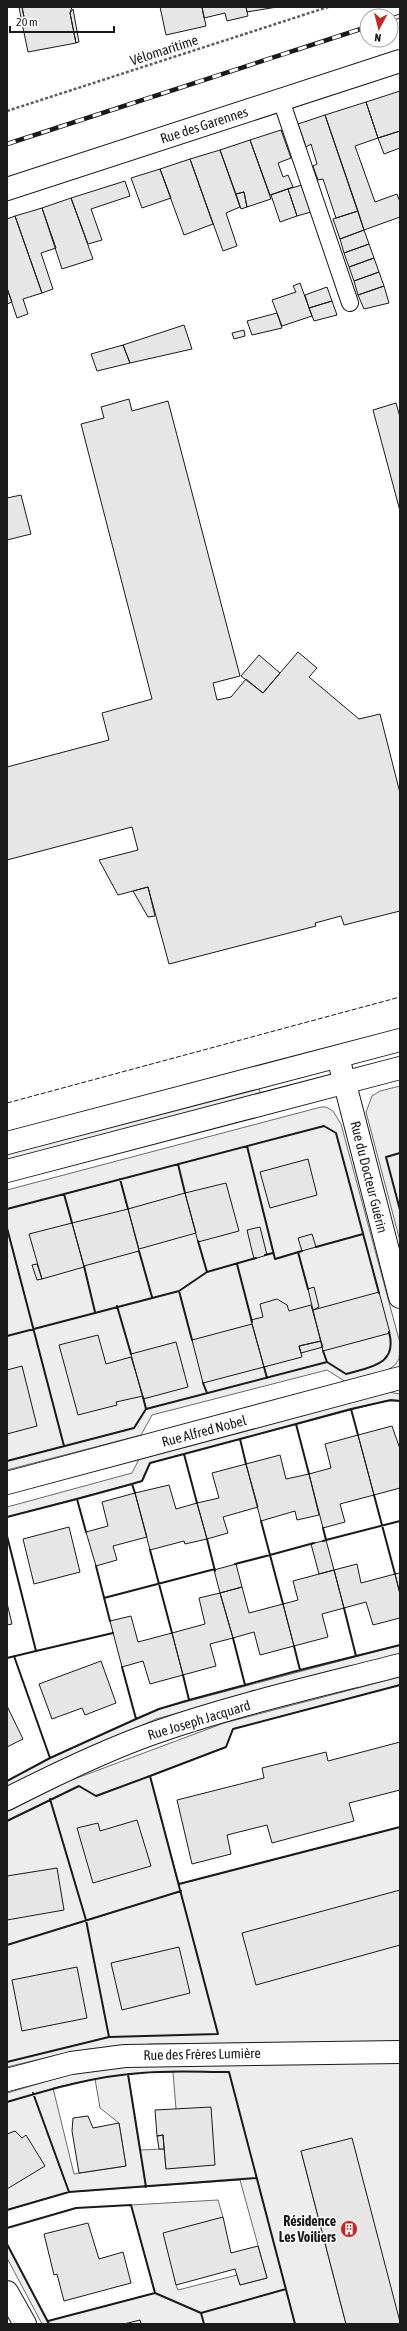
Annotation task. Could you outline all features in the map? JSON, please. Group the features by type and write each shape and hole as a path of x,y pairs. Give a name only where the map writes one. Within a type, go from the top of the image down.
{"street":[{"name":"Rue des Garennes","path":"7,188 400,60"},
{"path":"7,1143 400,1040"},
{"name":"Rue du Docteur Guérin","path":"338,1056 400,1297"},
{"path":"7,1171 400,1068"},
{"name":"Rue Alfred Nobel","path":"7,1483 400,1378"},
{"name":"Rue Joseph Jacquard","path":"7,1799 52,1776 153,1733 228,1709 400,1665"},
{"name":"Rue des Frères Lumière","path":"7,2080 71,2063 125,2056 400,2052"},
{"path":"7,2292 25,2324"}],"lane":[{"path":"281,100 350,303"}],"path":[{"name":"Vélomaritime","path":"7,111 328,7"}],"shaded area":[{"path":"400,1086 400,1241 366,1112 372,1096 380,1091"},
{"path":"259,1088 261,1096 7,1163 7,1153"},
{"path":"321,1107 326,1107 333,1111 341,1124 400,1343 399,1359 395,1365 386,1371 346,1382 327,1370 152,1415 141,1435 7,1470 7,1190"},
{"path":"388,1392 400,1394 400,1401 385,1401 150,1463 142,1481 7,1517 7,1507 132,1473 140,1457"},
{"path":"400,1645 400,1654 156,1719 7,1789 7,1781 50,1758 159,1709"},
{"path":"400,1677 400,1685 233,1729 226,1747 150,1776 179,1884 400,1827 400,2042 151,2044 61,2054 7,2067 7,1812 69,1781 224,1723"},
{"path":"400,2063 400,2322 301,2151 346,2324 42,2324 7,2258 7,2244 48,2321 155,2293 131,2205 218,2200 223,2217 176,2285 178,2290 237,2275 240,2285 267,2278 240,2180 69,2192 7,2210 7,2093 68,2075 99,2069 151,2064","holes":["173,2072 176,2109 166,2169 164,2149 140,2150 128,2074","95,2079 100,2108 119,2123 126,2166 74,2174 53,2088"]}],"building":[{"path":"19,7 22,7 25,22 22,23"},
{"path":"22,7 72,7 70,13 76,43 28,52 22,23 25,22"},
{"path":"160,7 202,7 206,26 166,35"},
{"path":"202,7 246,7 248,16 227,21 225,13 204,18"},
{"path":"246,7 277,7 247,12"},
{"path":"73,9 79,42 76,43 70,13"},
{"path":"400,91 400,131 378,138 366,102"},
{"path":"366,102 378,138 355,146 375,202 397,194 400,202 400,217 364,230 325,115"},
{"path":"325,115 358,211 336,218 323,179 318,180 313,166 317,164 311,144 306,147 298,124"},
{"path":"281,130 291,158 278,163 283,177 288,175 293,187 270,195 250,140"},
{"path":"400,131 400,148 384,154 378,138"},
{"path":"250,140 271,199 247,207 244,192 236,194 220,150"},
{"path":"220,150 240,207 226,213 237,246 223,251 190,159"},
{"path":"190,159 213,224 184,235 160,169"},
{"path":"160,169 171,198 142,208 131,178"},
{"path":"125,181 130,196 91,209 102,240 88,244 71,198"},
{"path":"302,185 311,212 297,216 288,189"},
{"path":"288,189 297,216 280,222 271,195"},
{"path":"244,192 247,207 241,209 236,194"},
{"path":"71,198 93,259 62,269 42,208"},
{"path":"42,208 56,248 41,253 53,289 42,293 15,216"},
{"path":"358,211 364,230 340,239 333,219"},
{"path":"15,216 42,293 23,299 28,314 17,318 7,288 7,219"},
{"path":"364,230 369,244 344,253 340,239"},
{"path":"369,244 374,258 349,267 344,253"},
{"path":"374,258 379,272 354,281 349,267"},
{"path":"379,272 384,286 358,295 354,281"},
{"path":"300,283 312,316 282,326 272,300 296,292 293,286"},
{"path":"384,286 389,303 364,309 358,295"},
{"path":"327,287 332,301 309,308 305,295"},
{"path":"7,288 12,302 7,304"},
{"path":"332,301 337,315 314,321 309,308"},
{"path":"277,313 282,328 252,335 247,321"},
{"path":"184,325 192,349 130,363 123,345"},
{"path":"244,330 245,336 234,339 232,333"},
{"path":"123,345 130,363 97,371 91,354"},
{"path":"129,399 132,411 168,401 240,676 213,683 217,700 231,697 246,679 263,693 298,652 317,668 309,677 359,719 380,714 400,793 400,911 344,925 341,916 315,923 316,926 169,964 148,887 118,895 99,860 138,850 132,827 7,860 7,767 109,740 102,713 152,699 81,424 104,418 101,407"},
{"path":"396,403 400,417 400,511 373,410"},
{"path":"21,495 31,534 7,540 7,498"},
{"path":"259,655 280,673 263,693 241,676"},
{"path":"148,887 155,916 148,917 133,891"},
{"path":"308,1159 317,1195 270,1208 260,1172"},
{"path":"226,1183 239,1231 198,1242 185,1193"},
{"path":"185,1193 196,1233 139,1249 128,1209"},
{"path":"128,1209 139,1251 84,1266 72,1223"},
{"path":"72,1223 84,1267 42,1279 29,1234"},
{"path":"260,1227 267,1255 254,1259 247,1230"},
{"path":"312,1234 316,1247 302,1251 298,1238"},
{"path":"37,1264 42,1279 37,1280 32,1265"},
{"path":"314,1287 319,1307 313,1310 308,1289"},
{"path":"379,1292 390,1333 323,1351 313,1310"},
{"path":"277,1299 287,1305 289,1311 311,1305 321,1341 299,1346 302,1357 264,1367 251,1320 263,1317 260,1304"},
{"path":"252,1324 264,1367 203,1383 192,1340"},
{"path":"98,1335 106,1364 131,1357 143,1396 116,1402 117,1405 78,1415 59,1345"},
{"path":"321,1341 323,1347 301,1353 299,1346"},
{"path":"176,1342 188,1387 143,1399 131,1354"},
{"path":"22,1366 37,1426 7,1434 7,1370"},
{"path":"392,1426 400,1449 400,1488 374,1495 358,1435"},
{"path":"358,1435 374,1495 340,1504 345,1522 323,1528 309,1474 331,1468 325,1444"},
{"path":"280,1455 286,1479 309,1474 319,1515 297,1520 295,1511 261,1521 246,1464"},
{"path":"246,1464 258,1507 223,1517 228,1533 207,1539 197,1503 219,1498 212,1473"},
{"path":"169,1485 176,1509 197,1503 207,1539 185,1544 184,1541 150,1550 135,1493"},
{"path":"135,1493 147,1537 113,1546 117,1560 96,1566 86,1532 108,1526 102,1502"},
{"path":"69,1527 80,1572 34,1584 23,1539"},
{"path":"326,1540 334,1570 319,1574 311,1544"},
{"path":"236,1564 242,1587 220,1593 214,1570"},
{"path":"357,1564 361,1583 395,1574 400,1594 400,1618 373,1625 366,1602 344,1608 334,1570"},
{"path":"334,1570 344,1608 322,1614 328,1637 294,1646 283,1604 298,1600 293,1581"},
{"path":"400,1573 400,1594 395,1574"},
{"path":"242,1587 249,1613 283,1604 294,1646 260,1655 254,1632 233,1638 220,1593"},
{"path":"220,1593 233,1638 210,1644 216,1666 183,1675 172,1633 205,1624 199,1598"},
{"path":"7,1603 12,1624 7,1625"},
{"path":"131,1616 138,1642 172,1633 183,1675 150,1684 143,1661 122,1667 110,1621"},
{"path":"101,1661 116,1703 85,1715 82,1708 52,1719 39,1684"},
{"path":"7,1706 23,1739 7,1747"},
{"path":"400,1742 400,1790 349,1803 354,1821 272,1843 267,1825 227,1835 231,1854 192,1864 177,1800 264,1778 262,1768 326,1752 328,1761"},
{"path":"137,1820 151,1866 93,1883 77,1828 98,1823 100,1831"},
{"path":"57,1868 64,1910 7,1920 7,1876"},
{"path":"400,1890 400,1945 256,1985 242,1933"},
{"path":"179,1947 190,1993 122,2010 111,1963"},
{"path":"77,1967 87,2018 22,2031 12,1980"},
{"path":"211,2107 215,2165 166,2169 163,2135 157,2136 155,2110"},
{"path":"88,2116 93,2128 119,2123 126,2166 79,2173 72,2131 73,2118"},
{"path":"15,2131 22,2138 26,2135 45,2166 7,2189 7,2134"},
{"path":"163,2135 164,2149 159,2149 157,2136"},
{"name":"Résidence Les Voiliers","path":"352,2138 400,2324 346,2324 301,2151"},
{"path":"223,2217 231,2253 258,2246 267,2278 240,2285 235,2269 176,2285 163,2233"},
{"path":"88,2223 99,2259 123,2252 131,2283 64,2301 57,2274 54,2275 44,2234"},
{"path":"140,2320 141,2324 124,2324"}],"railway":[{"path":"7,144 359,30"}],"fence":[{"path":"7,1103 400,997"}],"wall":[{"path":"7,1209 324,1126 336,1133 379,1293"},
{"path":"247,1146 275,1259 302,1251"},
{"path":"400,1153 386,1157 400,1210"},
{"path":"178,1164 185,1193"},
{"path":"120,1179 128,1209"},
{"path":"64,1194 72,1223"},
{"path":"7,1228 64,1446"},
{"path":"316,1247 363,1234"},
{"path":"198,1241 207,1272"},
{"path":"139,1251 152,1297"},
{"path":"298,1252 308,1289"},
{"path":"265,1255 273,1253"},
{"path":"7,1336 179,1291 207,1272 256,1258"},
{"path":"237,1264 252,1322"},
{"path":"84,1266 95,1312"},
{"path":"179,1291 192,1340"},
{"path":"117,1306 131,1354"},
{"path":"7,1461 134,1428 146,1409 327,1362 346,1374 373,1366 386,1358 389,1352 391,1343 389,1332"},
{"path":"323,1351 327,1362"},
{"path":"264,1367 267,1378"},
{"path":"203,1383 207,1393"},
{"path":"143,1397 146,1409"},
{"path":"358,1435 351,1409 391,1400 400,1401"},
{"path":"309,1474 296,1424 351,1409"},
{"path":"246,1464 240,1439 296,1424"},
{"path":"197,1503 184,1454 240,1439"},
{"path":"135,1493 132,1484 142,1481 150,1463 184,1454"},
{"path":"86,1532 77,1499 132,1484"},
{"path":"374,1495 395,1574"},
{"path":"7,1517 77,1499"},
{"path":"235,1564 270,1555 261,1521"},
{"path":"326,1540 400,1521"},
{"path":"323,1528 326,1540 323,1541"},
{"path":"7,1536 36,1651 113,1633"},
{"path":"207,1539 215,1571"},
{"path":"283,1604 270,1555 314,1543"},
{"path":"150,1550 172,1633"},
{"path":"96,1566 110,1621"},
{"path":"104,1598 215,1569"},
{"path":"344,1608 356,1656 400,1645"},
{"path":"233,1638 245,1685 300,1670"},
{"path":"294,1646 300,1670 356,1656"},
{"path":"7,1658 36,1651"},
{"path":"14,1656 50,1758 136,1719"},
{"path":"122,1667 136,1719 159,1709 189,1700"},
{"path":"183,1675 189,1700 245,1685"},
{"path":"150,1776 226,1747 233,1729 400,1685"},
{"path":"7,1781 50,1758"},
{"path":"7,1821 79,1786 96,1796 150,1776 218,2034 109,2037 7,2062"},
{"path":"50,1799 86,1920 109,2037"},
{"path":"178,1882 179,1884 400,1827"},
{"path":"7,1945 181,1891"},
{"path":"7,2102 40,2092 107,2077 152,2072 229,2072 295,2324"},
{"path":"128,2074 146,2187"},
{"path":"33,2093 69,2192"},
{"path":"7,2210 69,2192 256,2178"},
{"path":"7,2228 76,2208 131,2205 155,2293 48,2321"},
{"path":"7,2244 49,2324"},
{"path":"204,2324 201,2313 286,2289"},
{"path":"155,2293 201,2313"}],"place":[{"name":"Résidence Les Voiliers","path":"349,2229"}]}
